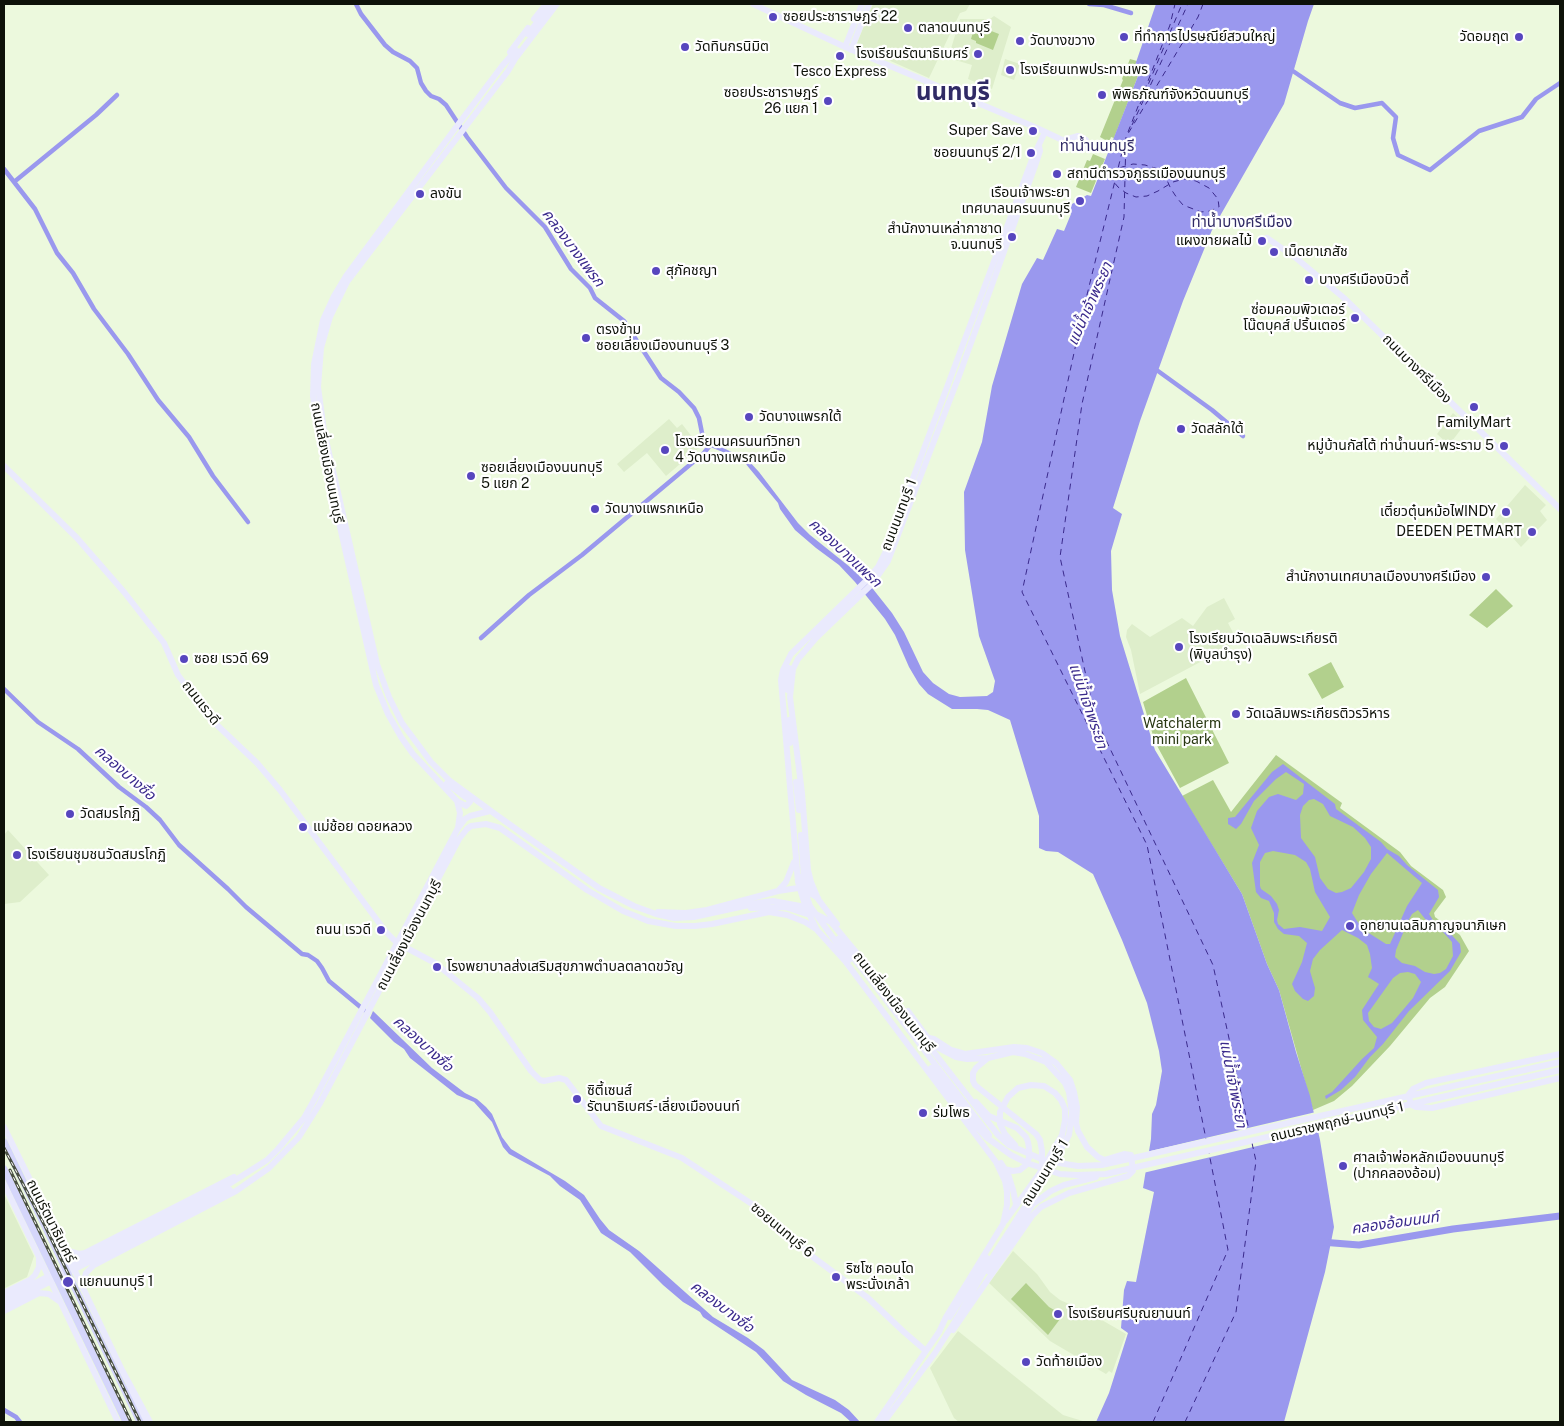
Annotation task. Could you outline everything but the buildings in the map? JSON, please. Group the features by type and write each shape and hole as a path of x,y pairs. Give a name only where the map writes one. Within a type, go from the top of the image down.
{"main road":[{"name":"ถนนเลี่ยงเมืองนนทบุรี","path":"505,68 508,55 546,4"},
{"name":"ถนนเลี่ยงเมืองนนทบุรี","path":"529,37 551,4"},
{"name":"ถนนเลี่ยงเมืองนนทบุรี","path":"458,828 460,813 457,801 413,754 401,737 383,704 376,685 318,430 313,396 315,354 323,320 340,286 505,68 557,4"},
{"name":"ถนนเลี่ยงเมืองนนทบุรี","path":"505,68 518,61 562,4"},
{"path":"753,4 848,49 1064,140"},
{"path":"848,49 862,4"},
{"path":"848,49 869,4"},
{"name":"ถนนนนทบุรี 1","path":"884,1422 934,1353 1058,1155 1069,1135 1072,1113 1069,1092 1065,1083 1046,1062 1026,1054 1013,1052 988,1058 961,1058 933,1045 818,899 811,882 807,856 802,793 790,710 791,677 798,659 870,582 885,553 1044,132"},
{"name":"ถนนเลี่ยงเมืองนนทบุรี","path":"454,136 347,282 330,318 321,348 318,387 324,431 361,601 382,680 402,723 431,762 490,811 616,898 642,911 686,913 723,906 775,892 801,891"},
{"name":"ถนนบางศรีเมือง","path":"1267,238 1296,258 1344,298 1560,509"},
{"name":"ถนนเรวดี","path":"4,466 86,548 147,620 164,643 178,674 199,703 218,726 257,763 280,790 386,932 400,945"},
{"name":"ถนนนนทบุรี 1","path":"859,593 791,654 783,670 781,680 795,856 801,891 817,930 845,960 996,1162 1005,1180 1007,1192 1007,1205 1003,1224 946,1317 939,1332 877,1422"},
{"path":"809,638 788,668 786,680 790,710 800,878 810,906 835,942 958,1104 977,1128 1000,1147"},
{"path":"369,659 391,712 406,736 436,772 456,791 591,887 642,911"},
{"path":"790,710 804,877 815,901 831,922"},
{"path":"457,801 463,806 469,804 466,793"},
{"name":"ถนนเลี่ยงเมืองนนทบุรี","path":"256,1178 283,1154 299,1137 309,1122 372,1006 458,828 465,819 475,814 490,811"},
{"path":"475,814 480,818 476,824"},
{"name":"ถนนเลี่ยงเมืองนนทบุรี","path":"249,1172 272,1154 304,1118 365,1002 400,945 463,834 466,829 476,824 486,824 500,828 572,880 610,904 648,921 676,926 712,924 769,912 805,922 817,930"},
{"path":"769,912 778,909 781,905 781,899 775,892 786,882 795,856"},
{"name":"ถนนนนทบุรี 1","path":"801,891 806,884 807,856"},
{"path":"776,913 791,912 801,891 818,899"},
{"name":"ถนนเลี่ยงเมืองนนทบุรี","path":"610,904 674,921 694,921 758,903 773,901 800,906 831,922 865,963 985,1121 1003,1140 1022,1151 1046,1161 1060,1164 1078,1166 1117,1162"},
{"name":"ถนนเลี่ยงเมืองนนทบุรี","path":"718,914 757,907 785,907 811,915 829,928 1000,1147"},
{"name":"ซอยนนทบุรี 6","path":"400,945 439,965 478,998 537,1078 544,1081 559,1078 566,1080 604,1128 671,1152 761,1210 813,1257 868,1298 926,1351"},
{"path":"845,960 847,948 853,946 858,949"},
{"path":"929,1038 934,1039 951,1050 965,1054 1014,1047 1027,1048 1042,1053 1056,1063 1070,1080 1077,1107 1076,1123 1078,1132 1087,1147 1104,1160 1124,1154 1131,1155 1133,1171 1128,1176 1068,1193 1040,1207 960,1322 934,1353"},
{"path":"933,1045 984,1112 1000,1122 1017,1128 1026,1136 1029,1148 1029,1158 1026,1165 1020,1170 1008,1171 996,1162"},
{"path":"1560,1054 1426,1084 1413,1089 1408,1094 1410,1101 1416,1107 1432,1108 1560,1078"},
{"path":"988,1058 976,1068 973,1073 973,1081 1031,1130 1040,1140 1042,1164 1039,1174"},
{"path":"1467,1083 1512,1069 1560,1058"},
{"name":"ถนนราชพฤกษ์-นนทบุรี 1","path":"1117,1162 1560,1062"},
{"name":"ถนนราชพฤกษ์-นนทบุรี 1","path":"1000,1147 1028,1164 1060,1174 1106,1174 1560,1070"},
{"path":"1470,1091 1522,1083 1560,1074"},
{"path":"1003,1224 1039,1174 1062,1135 1065,1109 1055,1093 1044,1086 1024,1086 1012,1092 1003,1104 1000,1112 1000,1124 1005,1134 1022,1151"},
{"path":"939,1332 956,1310 1010,1221 1016,1204 1008,1174 958,1104"},
{"name":"ถนนรัตนาธิเบศร์","path":"4,1128 66,1250 122,1370 150,1422"},
{"name":"ถนนรัตนาธิเบศร์","path":"4,1142 142,1420"},
{"name":"ถนนรัตนาธิเบศร์","path":"4,1169 122,1414 124,1422"},
{"path":"4,1305 218,1193 249,1172"},
{"path":"66,1250 79,1254 85,1253 227,1180 249,1172"},
{"path":"979,1281 1003,1251 1033,1204 1042,1197 1064,1186 1106,1174"},
{"path":"4,1299 218,1193 256,1178"},
{"path":"84,1289 86,1273 94,1265 224,1198 256,1178"},
{"name":"ถนนรัตนาธิเบศร์","path":"4,1184 118,1422"},
{"path":"85,1253 82,1262 88,1266 94,1265"},
{"path":"4,1293 30,1280 38,1272 39,1256"},
{"path":"30,1280 39,1282 41,1285 39,1293"},
{"path":"4,1311 39,1293 49,1294 62,1304"},
{"path":"122,1370 142,1420"},
{"path":"108,1399 124,1422"}],"shaded area":[{"name":"ตลาดนนทบุรี","path":"873,4 970,4 966,11 960,13 929,78 859,47 857,43"},
{"name":"โรงเรียนรัตนาธิเบศร์","path":"994,16 1011,27 992,89 968,79 972,65 952,59 953,53 950,52 960,19 990,19"},
{"name":"โรงเรียนเทพประทานพร","path":"1005,59 1020,64 1014,80 1001,75"},
{"path":"1453,413 1465,424 1449,445 1437,434"},
{"name":"โรงเรียนนครนนท์วิทยา 4 วัดบางแพรกเหนือ","path":"669,419 677,428 682,424 700,447 666,476 647,453 624,472 617,464"},
{"path":"1525,485 1546,505 1540,511 1547,520 1521,547 1496,519"},
{"name":"โรงเรียนวัดเฉลิมพระเกียรติ (พิบูลบำรุง)","path":"1224,598 1235,619 1228,623 1238,642 1140,694 1131,650 1126,637 1127,630 1132,624 1150,637 1182,618 1193,626 1207,607"},
{"name":"โรงเรียนชุมชนวัดสมรโกฏิ","path":"8,830 49,875 20,902 4,904 4,835"},
{"path":"4,1194 34,1256 27,1277 5,1288"},
{"name":"โรงเรียนศรีบุณยานนท์","path":"1013,1251 1037,1274 1050,1292 1060,1300 1092,1312 1095,1316 1126,1334 1112,1373 1109,1371 1106,1374 1050,1341 989,1283"},
{"path":"958,1331 1063,1415 1086,1422 959,1422 954,1418 930,1368"}],"green space":[{"path":"981,27 999,34 993,50 971,39 974,29 980,31"},
{"path":"1130,59 1137,61 1132,74 1138,76 1114,138 1111,137 1109,142 1100,137"},
{"path":"1093,154 1105,159 1091,193 1076,187 1087,160 1090,161"},
{"path":"1496,589 1513,606 1487,628 1469,615"},
{"path":"1331,662 1344,687 1322,699 1308,674"},
{"name":"Watchalerm mini park","path":"1186,678 1229,763 1180,788 1155,742 1143,702"},
{"name":"อุทยานเฉลิมกาญจนาภิเษก","path":"1276,755 1342,803 1340,808 1400,852 1411,866 1443,890 1446,897 1434,913 1435,917 1460,935 1469,951 1445,987 1430,998 1390,1046 1352,1086 1334,1101 1313,1110 1279,990 1267,964 1242,894 1182,796 1213,780 1231,812"},
{"path":"1026,1283 1049,1307 1063,1315 1048,1335 1011,1299"}],"water":[{"name":"แม่น้ำเจ้าพระยา","path":"1156,4 1314,4 1284,104 1212,230 1183,301 1140,421 1113,508 1122,514 1111,551 1112,590 1120,636 1155,750 1242,894 1267,964 1279,990 1310,1096 1320,1140 1334,1227 1325,1272 1284,1422 1096,1422 1109,1393 1128,1333 1121,1328 1124,1290 1127,1281 1136,1282 1154,1192 1143,1188 1151,1139 1152,1114 1156,1105 1162,1071 1147,1003 1122,940 1093,874 1058,852 1039,848 1039,816 1010,720 988,710 952,709 928,694 919,684 909,667 895,635 885,619 855,582 839,565 795,530 780,509 778,503 745,463 708,446 709,441 748,460 798,523 873,589 892,613 904,632 923,672 933,683 949,694 960,697 987,696 993,692 995,681 979,636 965,550 964,492 982,442 992,386 1022,284 1037,258 1043,260 1057,229 1064,231 1071,214 1068,212 1072,204 1087,195 1091,196 1138,76 1132,74"},
{"path":"1283,764 1335,804 1336,809 1381,842 1387,849 1399,856 1407,865 1438,890 1439,897 1429,914 1433,920 1446,929 1460,944 1461,952 1450,971 1409,1011 1355,1077 1341,1090 1326,1099 1325,1096 1332,1092 1374,1048 1377,1037 1363,1020 1362,1010 1379,984 1368,977 1372,968 1367,945 1342,930 1313,959 1310,971 1315,988 1314,996 1308,1001 1295,991 1292,984 1302,962 1307,943 1299,936 1284,934 1278,929 1274,922 1274,913 1269,901 1261,898 1256,892 1252,863 1259,845 1251,828 1257,811 1269,797 1278,794 1296,800 1303,794 1304,784 1286,772 1276,779 1254,801 1241,824 1236,829 1228,824 1228,818 1235,817 1272,772","holes":["1314,799 1323,804 1330,816 1353,827 1365,838 1371,847 1371,859 1364,872 1351,888 1342,892 1336,893 1328,889 1320,878 1315,857 1301,838 1300,815 1303,806 1309,800","1273,851 1295,855 1306,862 1310,869 1315,892 1330,917 1322,931 1300,927 1284,929 1278,924 1279,910 1277,904 1260,886 1260,862 1265,853","1387,853 1422,883 1407,906 1390,944 1386,944 1364,930 1352,913 1359,895 1371,874","1418,910 1430,925 1443,932 1452,942 1453,956 1446,969 1434,974 1425,972 1415,966 1402,963 1395,957 1412,914","1408,972 1415,974 1421,982 1413,998 1392,1023 1381,1029 1374,1027 1369,1021 1368,1013 1393,978 1400,973"]},
{"path":"373,1011 432,1068 486,1107 492,1114 502,1137 511,1149 565,1181 584,1195 609,1230 639,1251 713,1317 764,1350 792,1380 835,1400 849,1410 860,1422 851,1422 841,1413 783,1381 756,1352 683,1302 630,1252 601,1233 580,1200 560,1186 550,1176 509,1154 503,1147 492,1122 474,1102 457,1095 410,1058 404,1049 394,1042 370,1018"}],"pier":[{"path":"1316,1112 1321,1131 1143,1173 1146,1152"}],"waterway":[{"name":"คลองบางแพรก","path":"356,4 361,14 385,45 393,52 410,61 417,68 421,83 426,91 446,105 467,137 506,188 545,227 571,269 590,288 595,298 624,321 661,378 679,392 694,408 699,418 703,438 712,445"},
{"path":"1089,4 1104,5 1131,13"},
{"path":"1290,69 1340,103 1355,108 1382,103 1396,117 1393,138 1398,155 1430,170 1479,131 1522,117 1536,99 1560,83"},
{"path":"15,183 117,95"},
{"path":"4,169 35,209 57,253 73,273 94,309 128,354 158,400 189,437 213,476 248,522"},
{"path":"1158,371 1212,410 1243,436"},
{"path":"481,638 529,595 582,555 704,453 711,444"},
{"name":"คลองบางซื่อ","path":"4,689 38,722 78,749 119,787 146,807 160,820 179,845 246,907 302,954 308,955 317,961 329,981 364,1010"},
{"name":"คลองอ้อมนนท์","path":"1321,1242 1359,1245 1453,1229 1560,1216"},
{"path":"4,1410 16,1417 20,1422"}],"ferry route":[{"path":"1128,132 1170,25 1175,4"},
{"path":"1140,104 1182,4"},
{"path":"1132,125 1188,4"},
{"path":"1203,4 1198,17 1126,137 1124,217 1082,404 1060,557 1095,717 1213,965 1249,1130"},
{"path":"1125,140 1084,307 1022,592 1147,845 1206,1139"},
{"path":"1108,175 1118,187 1136,197 1147,196 1158,191 1173,182 1184,179 1196,181 1209,188 1218,199 1219,207 1201,212 1183,205 1171,189 1165,176 1158,169 1145,165 1133,164 1122,167 1108,175"},
{"path":"1185,1422 1236,1312 1256,1161 1252,1143"},
{"path":"1153,1422 1228,1250 1209,1153"}],"railway":[{"path":"4,1148 45,1226 140,1422"},
{"path":"10,1170 131,1422"}],"place":[{"name":"ซอยประชาราษฎร์ 22","path":"773,17"},
{"name":"ตลาดนนทบุรี","path":"908,28"},
{"name":"ที่ทำการไปรษณีย์สวนใหญ่","path":"1124,37"},
{"name":"วัดอมฤต","path":"1519,37"},
{"name":"วัดบางขวาง","path":"1020,41"},
{"name":"วัดทินกรนิมิต","path":"685,47"},
{"name":"โรงเรียนรัตนาธิเบศร์","path":"978,54"},
{"name":"Tesco Express","path":"840,56"},
{"name":"โรงเรียนเทพประทานพร","path":"1010,70"},
{"name":"พิพิธภัณฑ์จังหวัดนนทบุรี","path":"1102,95"},
{"name":"ซอยประชาราษฎร์ 26 แยก 1","path":"828,101"},
{"name":"Super Save","path":"1033,131"},
{"name":"ซอยนนทบุรี 2/1","path":"1031,153"},
{"name":"สถานีตำรวจภูธรเมืองนนทบุรี","path":"1057,174"},
{"name":"ลงขัน","path":"420,194"},
{"name":"เรือนเจ้าพระยา เทศบาลนครนนทบุรี","path":"1080,201"},
{"name":"สำนักงานเหล่ากาชาด จ.นนทบุรี","path":"1012,237"},
{"name":"แผงขายผลไม้","path":"1262,241"},
{"name":"เม็ดยาเภสัช","path":"1274,252"},
{"name":"สุภัคชญา","path":"656,271"},
{"name":"บางศรีเมืองบิวตี้","path":"1309,280"},
{"name":"ซ่อมคอมพิวเตอร์ โน๊ตบุคส์ ปริ้นเตอร์","path":"1355,318"},
{"name":"ตรงข้าม ซอยเลี่ยงเมืองนทนบุรี 3","path":"586,338"},
{"name":"FamilyMart","path":"1474,407"},
{"name":"วัดบางแพรกใต้","path":"749,417"},
{"name":"วัดสลักใต้","path":"1181,429"},
{"name":"หมู่บ้านกัสโต้ ท่าน้ำนนท์-พระราม 5","path":"1504,446"},
{"name":"โรงเรียนนครนนท์วิทยา 4 วัดบางแพรกเหนือ","path":"665,450"},
{"name":"ซอยเลี่ยงเมืองนนทบุรี 5 แยก 2","path":"471,476"},
{"name":"วัดบางแพรกเหนือ","path":"595,509"},
{"name":"เตี๋ยวตุ๋นหม้อไฟINDY","path":"1506,512"},
{"name":"DEEDEN PETMART","path":"1532,532"},
{"name":"สำนักงานเทศบาลเมืองบางศรีเมือง","path":"1486,577"},
{"name":"โรงเรียนวัดเฉลิมพระเกียรติ (พิบูลบำรุง)","path":"1179,647"},
{"name":"ซอย เรวดี 69","path":"184,659"},
{"name":"วัดเฉลิมพระเกียรติวรวิหาร","path":"1236,714"},
{"name":"วัดสมรโกฏิ","path":"70,814"},
{"name":"แม่ช้อย ดอยหลวง","path":"303,827"},
{"name":"โรงเรียนชุมชนวัดสมรโกฏิ","path":"17,855"},
{"name":"อุทยานเฉลิมกาญจนาภิเษก","path":"1350,926"},
{"name":"ถนน เรวดี","path":"381,930"},
{"name":"โรงพยาบาลส่งเสริมสุขภาพตำบลตลาดขวัญ","path":"437,967"},
{"name":"ซิตี้เซนส์ รัตนาธิเบศร์-เลี่ยงเมืองนนท์","path":"577,1099"},
{"name":"ร่มโพธ","path":"923,1113"},
{"name":"ศาลเจ้าพ่อหลักเมืองนนทบุรี (ปากคลองอ้อม)","path":"1343,1166"},
{"name":"ริซโซ คอนโด พระนั่งเกล้า","path":"836,1277"},
{"name":"แยกนนทบุรี 1","path":"68,1282"},
{"name":"โรงเรียนศรีบุณยานนท์","path":"1058,1314"},
{"name":"วัดท้ายเมือง","path":"1026,1362"}],"district":[{"name":"นนทบุรี","path":"953,93"},
{"name":"ท่าน้ำนนทบุรี","path":"1097,146"},
{"name":"ท่าน้ำบางศรีเมือง","path":"1242,222"}]}
